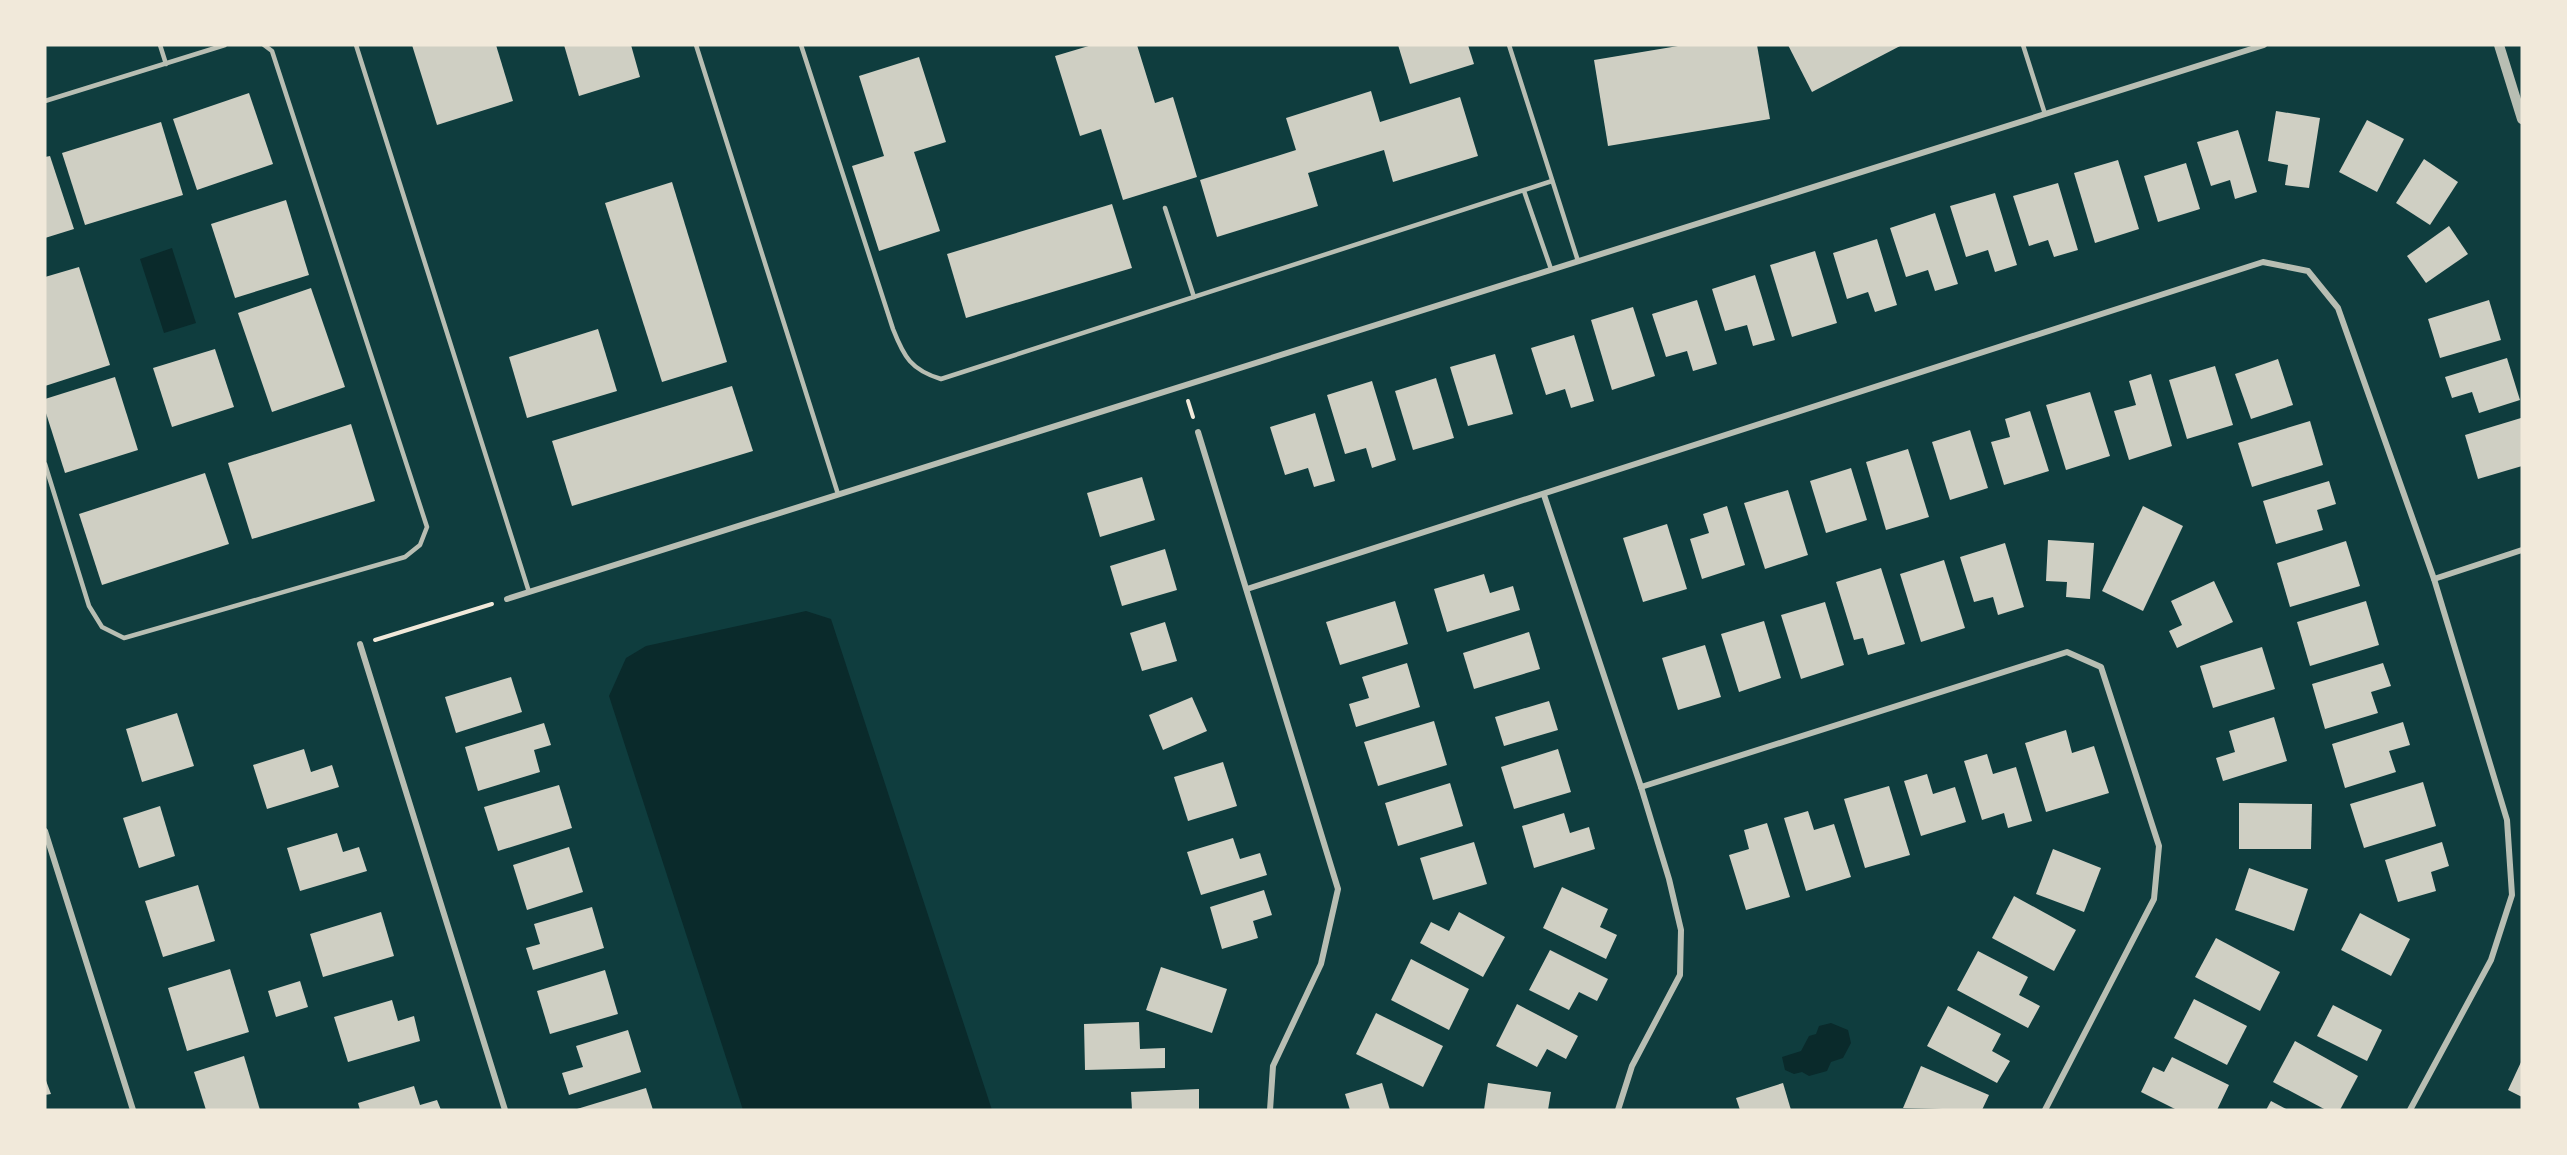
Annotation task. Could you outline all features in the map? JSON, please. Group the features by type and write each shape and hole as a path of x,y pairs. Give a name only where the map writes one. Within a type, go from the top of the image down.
{"street":[{"path":"507,599 2264,45"},
{"path":"2499,45 2522,119"},
{"path":"1247,589 2263,262 2308,271 2338,308 2434,579 2507,820 2512,895 2492,960 2410,1110"},
{"path":"1198,432 1338,890 1321,964 1273,1066 1270,1110"},
{"path":"1544,495 1641,787 1669,879 1681,930 1680,975 1632,1066 1618,1110"},
{"path":"2434,579 2522,550"},
{"path":"360,644 505,1110"},
{"path":"1641,787 2067,652 2101,667 2159,846 2154,899 2045,1110"},
{"path":"45,831 133,1110"}],"lane":[{"path":"160,45 166,64"},
{"path":"45,101 225,45"},
{"path":"45,464 89,606 102,627 124,638 405,557 420,545 427,527 272,51 264,45"},
{"path":"356,45 529,592"},
{"path":"696,45 838,494"},
{"path":"801,45 892,329 904,357 923,374 941,379 1552,181"},
{"path":"1509,45 1578,261"},
{"path":"2023,45 2045,114"},
{"path":"1524,191 1551,269"},
{"path":"1165,208 1194,297"}],"path":[{"path":"1183,385 1198,432"},
{"path":"360,644 507,599"}],"water":[{"path":"172,248 196,323 164,333 140,259"},
{"path":"806,611 831,619 992,1110 743,1110 609,696 626,658 646,646"},
{"path":"1831,1023 1848,1030 1851,1043 1843,1058 1831,1062 1827,1071 1809,1076 1802,1072 1794,1074 1785,1070 1782,1057 1801,1051 1809,1036 1816,1034 1819,1026"}],"building":[{"path":"412,45 496,45 513,101 437,125"},
{"path":"564,45 631,45 640,77 579,96"},
{"path":"1092,45 1137,45 1155,103 1173,97 1197,177 1123,200 1101,129 1080,136 1055,56"},
{"path":"1398,45 1468,45 1474,64 1410,84"},
{"path":"1684,45 1757,45 1770,119 1608,146 1594,60"},
{"path":"1788,45 1902,45 1812,92"},
{"path":"919,57 946,142 914,152 940,231 879,251 852,166 884,156 859,76"},
{"path":"1371,91 1380,122 1460,97 1478,156 1393,182 1384,150 1308,173 1318,206 1217,237 1200,180 1296,150 1286,118"},
{"path":"249,93 273,164 197,190 173,119"},
{"path":"2276,111 2320,118 2309,188 2285,185 2288,165 2268,161"},
{"path":"2367,120 2404,139 2377,192 2339,172"},
{"path":"161,122 183,195 85,225 62,153"},
{"path":"2238,130 2257,192 2235,199 2230,180 2211,186 2197,142"},
{"path":"50,156 74,229 45,238 45,157"},
{"path":"2424,159 2458,182 2430,225 2396,203"},
{"path":"2118,160 2139,229 2095,243 2074,173"},
{"path":"2186,163 2200,209 2158,222 2144,176"},
{"path":"672,182 727,362 662,382 605,203"},
{"path":"2058,183 2078,250 2054,257 2048,240 2029,246 2013,196"},
{"path":"1995,193 2017,265 1995,272 1988,250 1966,257 1950,206"},
{"path":"286,200 309,275 235,298 211,224"},
{"path":"1112,204 1132,268 966,318 947,254"},
{"path":"1935,213 1958,284 1935,291 1928,270 1906,277 1890,228"},
{"path":"2449,226 2468,254 2426,283 2407,256"},
{"path":"1877,239 1897,305 1875,312 1868,292 1847,299 1833,253"},
{"path":"1815,251 1837,323 1792,337 1770,265"},
{"path":"79,267 110,365 45,386 45,277"},
{"path":"1755,275 1775,340 1753,346 1747,325 1725,331 1712,289"},
{"path":"311,288 345,387 272,412 238,313"},
{"path":"1697,300 1717,364 1693,371 1687,351 1666,357 1652,314"},
{"path":"2489,300 2501,340 2440,358 2428,319"},
{"path":"1633,307 1655,376 1612,390 1591,320"},
{"path":"598,329 617,391 527,418 509,357"},
{"path":"1574,335 1594,401 1571,408 1565,389 1546,395 1531,348"},
{"path":"215,349 234,407 172,427 153,368"},
{"path":"1495,354 1513,414 1468,426 1450,367"},
{"path":"2507,358 2520,400 2479,413 2472,392 2452,398 2445,377"},
{"path":"2278,359 2293,405 2251,419 2235,374"},
{"path":"2215,366 2233,425 2187,439 2169,380"},
{"path":"2151,374 2172,446 2129,460 2114,411 2136,405 2129,381"},
{"path":"115,377 138,450 65,473 45,410 45,399"},
{"path":"1436,378 1454,438 1413,450 1395,391"},
{"path":"1372,381 1396,460 1372,468 1366,448 1345,454 1327,395"},
{"path":"732,386 753,451 572,506 552,441"},
{"path":"2090,392 2110,456 2066,470 2046,405"},
{"path":"2030,411 2049,471 2004,485 1991,442 2010,437 2005,419"},
{"path":"1315,413 1335,481 1314,487 1308,468 1285,475 1270,427"},
{"path":"2521,418 2522,466 2478,479 2465,435"},
{"path":"2310,421 2323,465 2252,487 2238,443"},
{"path":"351,424 375,501 252,539 228,463"},
{"path":"1970,430 1988,488 1950,500 1932,442"},
{"path":"1908,449 1929,517 1886,530 1866,462"},
{"path":"1851,468 1867,520 1826,533 1810,481"},
{"path":"205,473 229,544 102,585 79,514"},
{"path":"1142,477 1155,520 1100,537 1087,493"},
{"path":"2329,481 2336,504 2317,510 2323,530 2276,544 2263,501"},
{"path":"1788,490 1808,555 1765,569 1744,503"},
{"path":"1727,506 1745,565 1702,579 1690,539 1709,533 1703,514"},
{"path":"2143,506 2183,526 2143,611 2102,591"},
{"path":"1667,524 1687,589 1643,602 1623,538"},
{"path":"2048,540 2094,543 2090,599 2066,597 2067,582 2046,581"},
{"path":"2346,541 2360,586 2290,607 2277,563"},
{"path":"2005,543 2024,607 1998,615 1993,597 1974,602 1960,557"},
{"path":"1165,549 1177,590 1122,606 1110,566"},
{"path":"1944,560 1965,628 1921,642 1900,574"},
{"path":"1881,568 1905,644 1868,655 1863,638 1854,640 1836,582"},
{"path":"1484,574 1490,593 1513,586 1520,610 1447,632 1434,589"},
{"path":"2214,581 2233,622 2177,648 2169,631 2182,625 2171,601"},
{"path":"1395,601 1408,644 1340,665 1326,622"},
{"path":"2366,601 2379,645 2310,666 2297,622"},
{"path":"1825,602 1844,665 1801,679 1781,615"},
{"path":"1764,621 1781,678 1739,692 1721,634"},
{"path":"1165,622 1177,661 1142,671 1130,633"},
{"path":"1529,632 1540,669 1474,689 1463,653"},
{"path":"1705,645 1721,697 1678,710 1662,658"},
{"path":"2262,647 2275,689 2213,708 2200,666"},
{"path":"1407,663 1420,707 1356,727 1349,704 1369,698 1362,677"},
{"path":"2383,663 2391,686 2371,692 2378,713 2325,729 2312,684"},
{"path":"511,677 522,712 456,733 445,697"},
{"path":"1192,697 1207,731 1163,750 1149,715"},
{"path":"1549,701 1558,730 1504,746 1495,717"},
{"path":"177,713 194,766 142,782 126,729"},
{"path":"2274,717 2287,761 2223,781 2216,758 2235,752 2229,731"},
{"path":"1434,721 1447,765 1378,786 1364,742"},
{"path":"2403,722 2410,745 2389,751 2396,772 2345,788 2332,744"},
{"path":"544,723 551,745 534,750 540,772 478,791 465,747"},
{"path":"2066,730 2072,753 2094,746 2109,793 2046,812 2025,743"},
{"path":"304,749 311,772 332,765 339,787 267,809 253,765"},
{"path":"1558,749 1571,792 1514,809 1501,767"},
{"path":"1987,754 1993,774 2016,767 2032,821 2008,828 2004,813 1982,820 1964,761"},
{"path":"1223,762 1237,806 1188,821 1174,777"},
{"path":"1927,774 1933,794 1955,787 1966,822 1921,836 1904,781"},
{"path":"2423,782 2436,826 2364,848 2350,804"},
{"path":"1450,783 1463,826 1398,846 1385,803"},
{"path":"559,785 572,828 498,851 484,807"},
{"path":"1889,786 1910,855 1865,868 1844,799"},
{"path":"2239,803 2312,804 2311,849 2239,849"},
{"path":"160,806 175,856 139,868 123,818"},
{"path":"1808,811 1814,830 1834,824 1851,877 1806,891 1784,818"},
{"path":"1564,813 1570,833 1589,827 1595,849 1534,868 1522,826"},
{"path":"1767,823 1790,897 1746,910 1729,855 1749,849 1744,830"},
{"path":"337,833 343,852 359,847 367,871 300,891 287,848"},
{"path":"1233,838 1240,859 1260,853 1267,875 1201,895 1187,852"},
{"path":"1474,842 1487,884 1433,900 1420,858"},
{"path":"2442,842 2449,866 2431,872 2436,891 2398,902 2385,860"},
{"path":"569,847 583,892 527,910 513,865"},
{"path":"2053,849 2101,868 2084,912 2036,894"},
{"path":"2249,868 2308,889 2294,931 2235,910"},
{"path":"198,885 215,941 163,957 145,901"},
{"path":"1562,887 1608,909 1600,927 1617,935 1606,959 1543,928"},
{"path":"1264,890 1272,915 1253,921 1258,938 1222,949 1210,907"},
{"path":"2014,896 2076,930 2054,971 1992,938"},
{"path":"592,907 604,948 533,970 526,948 540,944 534,924"},
{"path":"381,912 394,956 323,977 310,934"},
{"path":"1459,912 1505,937 1483,977 1420,943 1431,922 1449,931"},
{"path":"2360,913 2410,939 2391,976 2341,950"},
{"path":"2216,938 2280,972 2260,1011 2195,977"},
{"path":"1550,950 1608,979 1597,1001 1579,992 1569,1010 1529,990"},
{"path":"1978,951 2028,977 2019,995 2040,1006 2028,1028 1957,990"},
{"path":"1411,959 1469,989 1449,1030 1391,1000"},
{"path":"1161,967 1227,989 1212,1033 1146,1010"},
{"path":"230,969 249,1032 187,1051 168,988"},
{"path":"605,970 618,1014 550,1034 537,991"},
{"path":"300,981 308,1007 276,1017 268,991"},
{"path":"2194,999 2247,1026 2227,1065 2174,1038"},
{"path":"392,1000 398,1021 414,1016 420,1041 348,1062 334,1017"},
{"path":"1517,1004 1578,1036 1566,1059 1547,1049 1537,1067 1496,1046"},
{"path":"2333,1005 2382,1030 2367,1061 2317,1036"},
{"path":"1948,1006 2001,1034 1992,1051 2010,1061 1997,1083 1927,1046"},
{"path":"1376,1013 1443,1046 1423,1087 1356,1054"},
{"path":"1139,1022 1140,1049 1165,1048 1165,1068 1085,1070 1084,1024"},
{"path":"628,1030 641,1072 569,1095 562,1073 583,1067 576,1046"},
{"path":"2295,1041 2358,1076 2340,1110 2326,1110 2273,1082"},
{"path":"244,1056 260,1110 206,1110 194,1072"},
{"path":"2172,1057 2229,1085 2217,1110 2177,1110 2141,1092 2153,1067 2164,1072"},
{"path":"2522,1060 2522,1097 2508,1090"},
{"path":"1921,1066 1989,1095 1982,1110 1903,1108"},
{"path":"45,1078 51,1094 45,1095"},
{"path":"1382,1083 1390,1110 1350,1110 1345,1094"},
{"path":"1488,1083 1551,1092 1548,1110 1484,1110"},
{"path":"1783,1083 1791,1110 1740,1110 1736,1098"},
{"path":"414,1086 420,1105 437,1100 441,1110 360,1110 358,1103"},
{"path":"646,1088 653,1110 577,1110 577,1109"},
{"path":"1199,1089 1199,1110 1132,1110 1131,1092"},
{"path":"2271,1101 2288,1110 2266,1110"}]}
